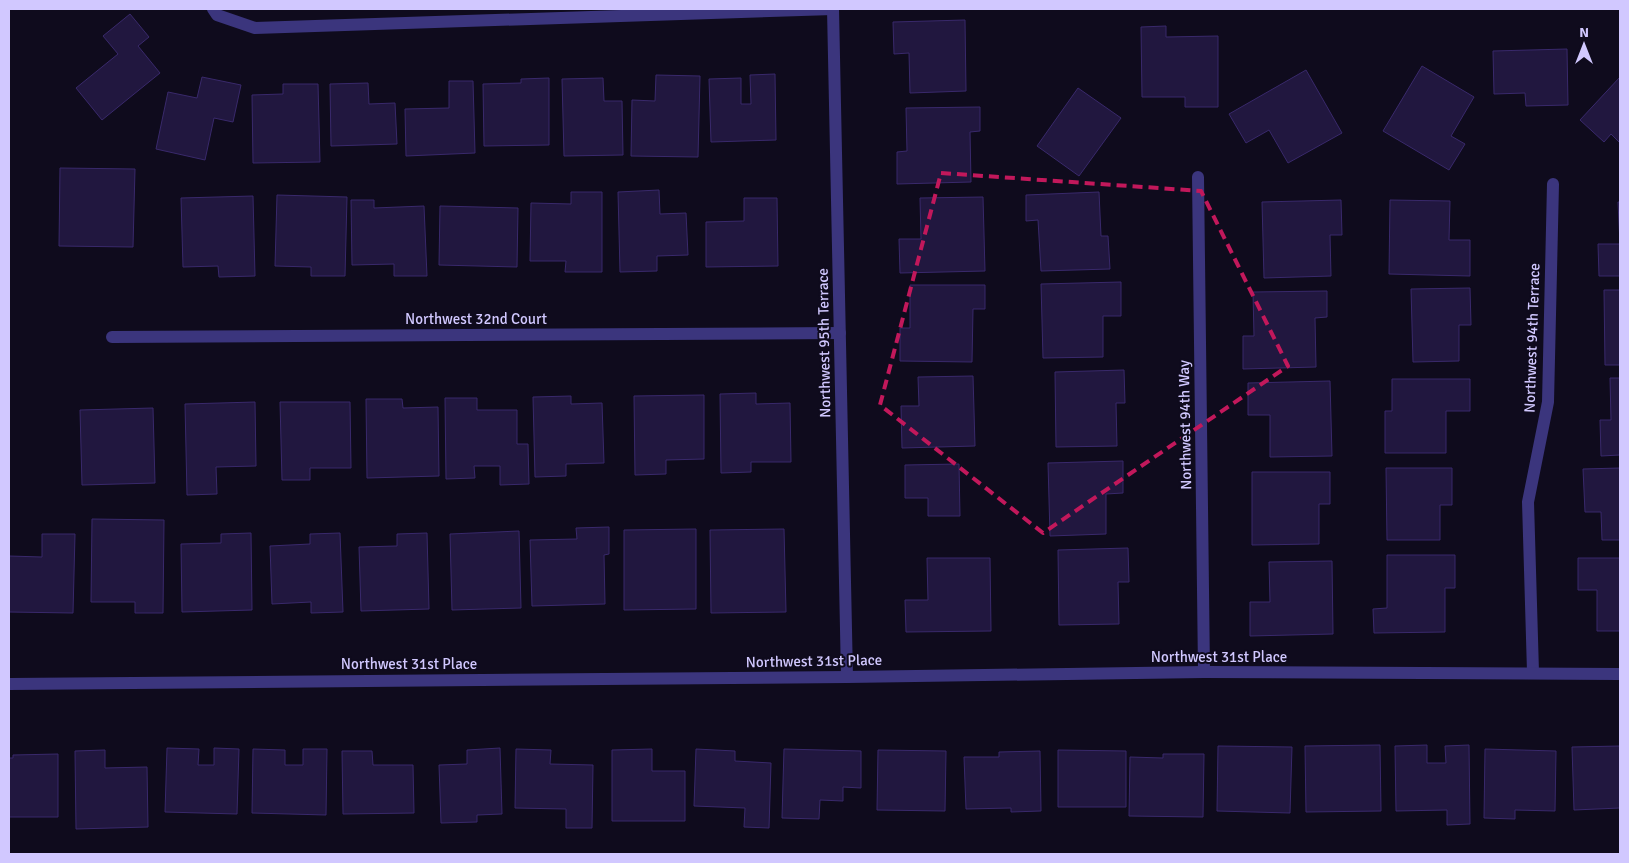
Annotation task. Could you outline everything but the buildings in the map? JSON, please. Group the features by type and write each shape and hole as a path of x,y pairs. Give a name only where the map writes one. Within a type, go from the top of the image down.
{"street":[{"path":"215,12 254,28 506,14 833,9"},
{"name":"Northwest 95th Terrace","path":"833,9 847,677"},
{"name":"Northwest 94th Way","path":"1198,177 1204,672"},
{"name":"Northwest 94th Terrace","path":"1533,672 1528,502 1548,402 1553,184"},
{"name":"Northwest 32nd Court","path":"112,337 840,333"},
{"name":"Northwest 31st Place","path":"9,684 1204,672 1533,672 1620,674"}],"highlighted area":[{"path":"941,173 1201,191 1288,366 1043,533 880,405"}]}
